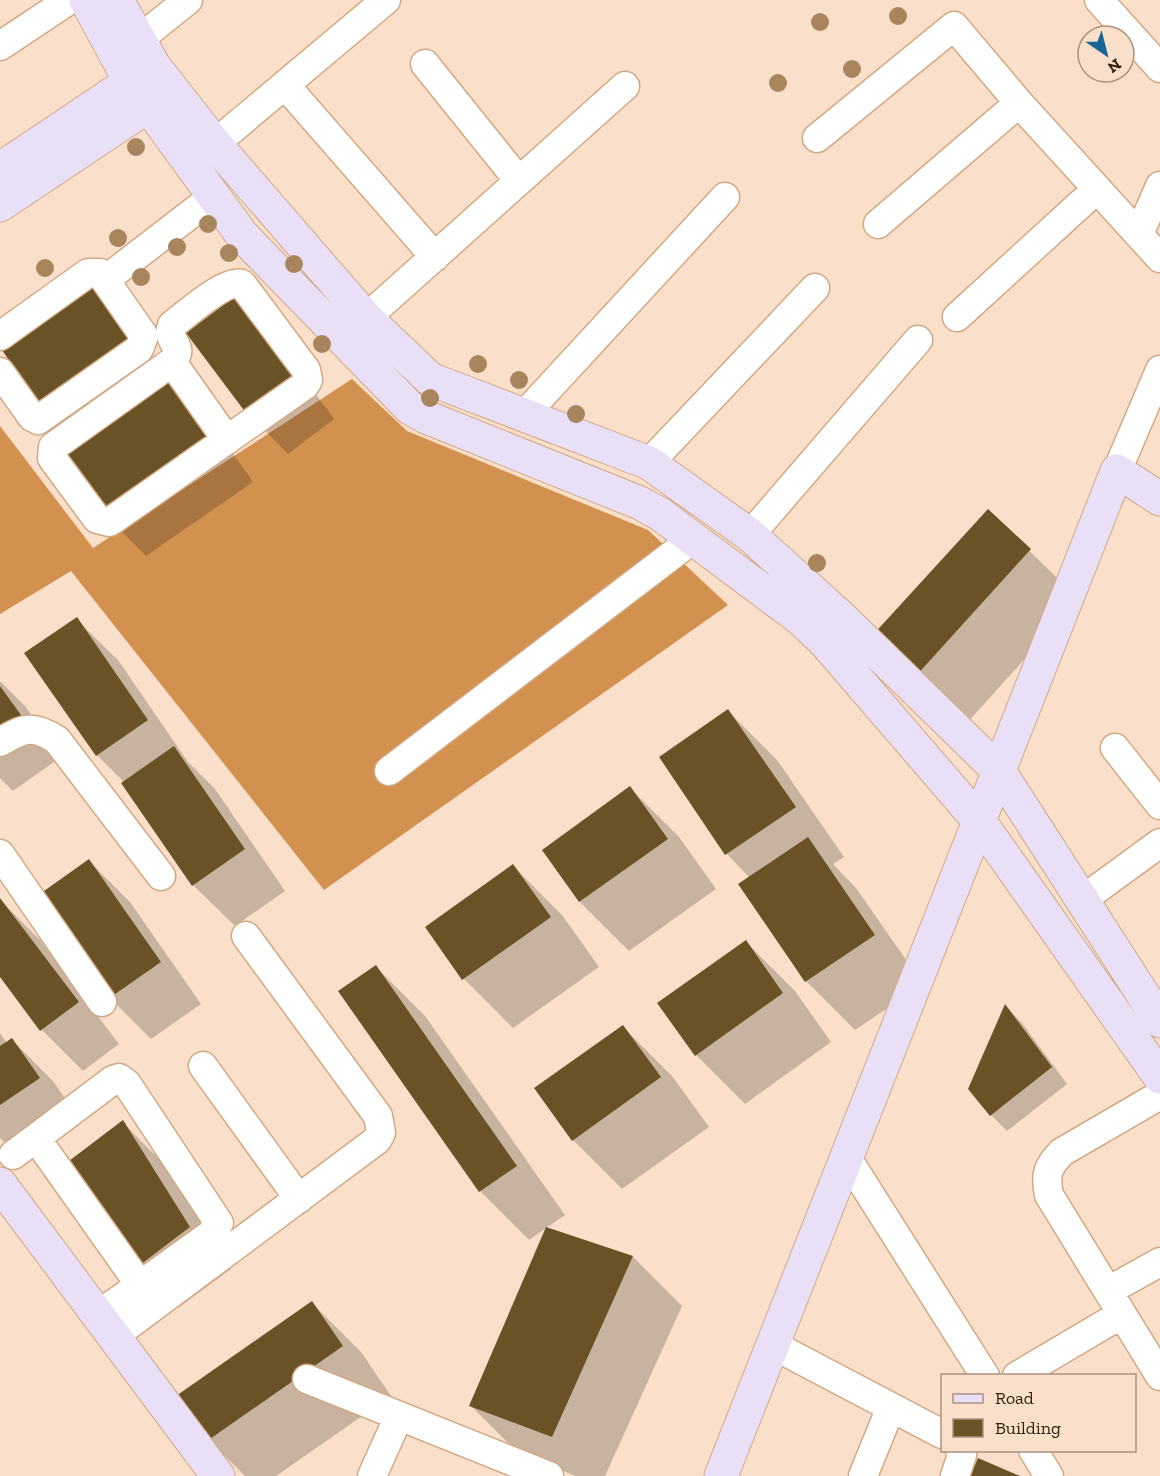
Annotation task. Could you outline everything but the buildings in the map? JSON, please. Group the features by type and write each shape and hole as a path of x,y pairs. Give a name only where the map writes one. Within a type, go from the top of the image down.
{"street":[{"path":"0,46 69,0"},
{"path":"86,0 203,154 430,379 649,463 750,536 844,620 999,771 1082,900 1156,1004"},
{"path":"117,0 143,73"},
{"path":"0,206 143,73 188,0"},
{"path":"203,154 386,0"},
{"path":"1099,0 1160,68"},
{"path":"818,138 954,27 1019,103 1160,258"},
{"path":"425,64 519,182"},
{"path":"0,169 143,73"},
{"path":"285,85 435,257"},
{"path":"366,318 625,86"},
{"path":"878,224 1019,103"},
{"path":"203,154 214,196 242,235 410,408 426,417 640,503 693,539 802,620 825,642 980,822 1160,1077"},
{"path":"1139,234 1160,186"},
{"path":"957,317 1097,189"},
{"path":"105,280 214,196"},
{"path":"524,415 725,198"},
{"path":"242,284 306,370 308,380 109,522 98,519 52,458 53,447 172,362 178,355 178,349 170,336 172,325 223,287 234,283 242,284 270,263"},
{"path":"0,336 88,273 99,273 144,336 139,349 39,420 32,417 0,372"},
{"path":"649,463 815,288"},
{"path":"750,536 918,340"},
{"path":"172,362 227,440"},
{"path":"721,1476 1117,471 1160,370"},
{"path":"1117,471 1160,499"},
{"path":"389,771 693,539"},
{"path":"0,742 19,731 29,729 42,730 57,740 161,876"},
{"path":"1115,748 1160,805"},
{"path":"1082,900 1160,843"},
{"path":"0,854 102,1002"},
{"path":"106,1326 299,1199 377,1140 381,1133 381,1124 246,936"},
{"path":"203,1066 299,1199"},
{"path":"106,1326 140,1285 211,1234 219,1223 124,1080 113,1080 36,1138 7,1170 106,1326 218,1476"},
{"path":"1160,1095 1062,1152 1049,1165 1046,1178 1049,1195 1160,1376"},
{"path":"36,1138 140,1285"},
{"path":"847,1158 985,1374"},
{"path":"1020,1374 1115,1302 1160,1262"},
{"path":"773,1345 941,1433"},
{"path":"307,1379 549,1476"},
{"path":"863,1476 891,1407"},
{"path":"372,1476 399,1416"},
{"path":"955,1476 962,1455 961,1452"},
{"path":"1034,1452 1049,1476"}],"shaded area":[{"path":"352,379 407,431 648,530 728,605 324,890 71,571 0,614 0,426 93,548"}]}
